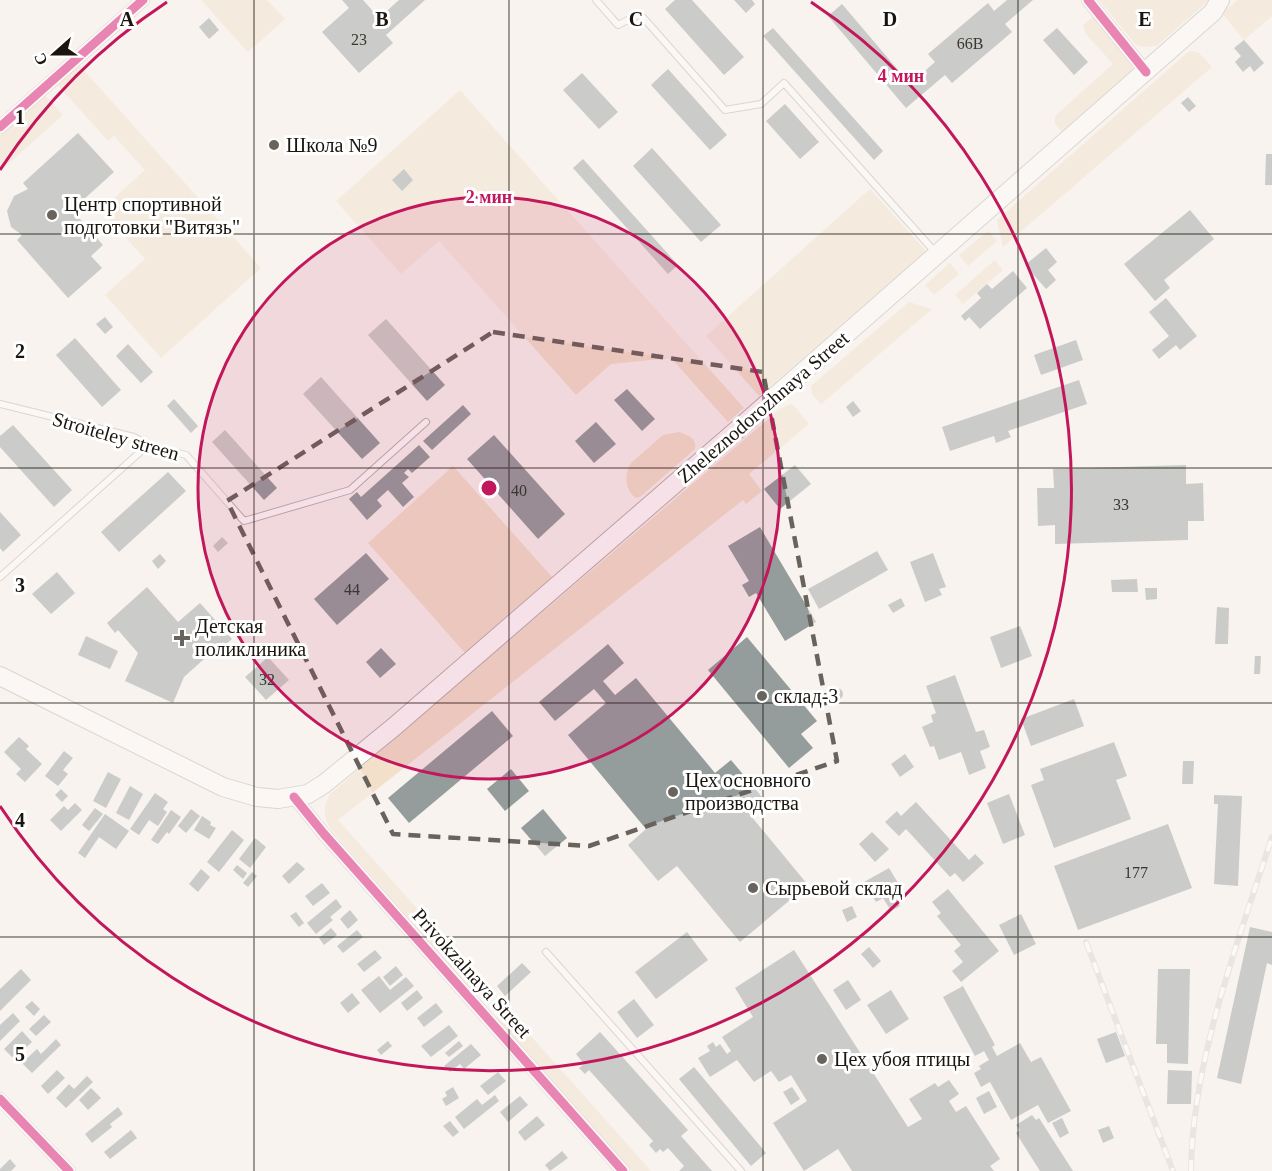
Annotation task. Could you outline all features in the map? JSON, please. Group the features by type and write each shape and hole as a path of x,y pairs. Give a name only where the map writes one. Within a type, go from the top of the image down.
{"main road":[{"name":"Zheleznodorozhnaya Street","path":"294,798 308,794 324,784 395,726 1146,72 1217,6 1228,0"},
{"path":"0,676 223,787 269,799 294,798"}],"street":[{"path":"0,127 143,0"},
{"path":"1088,0 1146,72"},
{"name":"Privokzalnaya Street","path":"294,798 623,1171"},
{"path":"0,1099 69,1171"}],"lane":[{"path":"596,0 618,25 640,14 725,110 761,104 784,83 937,255"},
{"name":"Stroiteley streen","path":"0,404 134,437 148,445 186,455 244,521 350,490 426,422"},
{"path":"0,577 148,445"},
{"path":"546,952 741,1171"}],"highlighted area":[{"path":"493,332 763,372 837,761 589,846 393,834 227,501"}],"shaded area":[{"path":"201,0 267,0 285,19 248,52"},
{"path":"1099,0 1209,0 1158,45 1147,47 1136,45"},
{"path":"1238,0 1272,0 1272,16 1244,40 1222,13"},
{"path":"1093,17 1136,69 1063,133 1055,124 1055,116 1113,64 1086,34 1083,25"},
{"path":"1188,52 1199,53 1212,67 1003,247 997,220"},
{"path":"79,65 261,268 161,358 105,295 145,259 101,210 145,170 114,136 108,141 57,84"},
{"path":"460,90 744,408 728,422 671,358 611,364 576,395 439,241 401,274 336,201"},
{"path":"45,95 63,115 0,171 0,135"},
{"path":"870,189 926,251 759,396 706,336"},
{"path":"988,231 997,241 968,266 959,255"},
{"path":"995,260 1003,270 963,304 955,295"},
{"path":"950,263 959,274 934,295 925,285"},
{"path":"909,302 932,309 821,404 812,394 811,386"},
{"path":"790,404 809,424 749,474 762,491 746,504 743,500 338,820 486,986 477,991 471,991 329,827 325,810 330,794 780,409"},
{"path":"679,432 689,436 695,442 695,449 636,498 632,495 627,482 627,472 631,463 663,435"},
{"path":"453,466 552,577 465,653 368,543"},
{"path":"505,1007 651,1171 632,1171 496,1021 497,1015"}],"building":[{"path":"342,0 363,0 379,18 399,0 425,0 386,35 393,43 359,73 322,32 349,8"},
{"path":"675,0 692,0 744,57 724,75 665,9"},
{"path":"734,0 752,0 755,4 746,13"},
{"path":"1007,0 1033,0 1005,24 1012,32 952,83 945,75 906,108 828,16 842,4 910,84 935,62 928,54 988,3 994,11"},
{"path":"209,18 219,30 209,39 199,27"},
{"path":"773,28 883,151 874,160 763,36"},
{"path":"1057,28 1088,62 1074,75 1043,40"},
{"path":"1244,40 1264,63 1254,72 1250,66 1243,72 1235,62 1241,56 1234,48"},
{"path":"668,69 727,135 710,150 651,85"},
{"path":"582,73 618,112 599,129 563,90"},
{"path":"1188,97 1196,106 1189,112 1181,103"},
{"path":"785,104 819,142 800,159 766,121"},
{"path":"78,133 114,172 72,210 103,245 91,256 102,268 68,298 17,240 22,235 11,227 7,211 14,196 28,189 23,183"},
{"path":"652,148 721,225 701,242 633,166"},
{"path":"1266,154 1272,154 1272,185 1265,185"},
{"path":"583,159 678,265 668,274 573,168"},
{"path":"404,169 413,180 402,191 392,180"},
{"path":"1190,210 1214,239 1164,280 1170,288 1155,301 1124,264"},
{"path":"1046,248 1057,262 1048,270 1056,280 1046,289 1025,265"},
{"path":"1013,271 1027,288 980,329 969,317 965,321 961,316 981,298 977,293 987,284 992,289"},
{"path":"1166,298 1197,336 1180,350 1176,345 1159,359 1152,350 1169,336 1149,312"},
{"path":"105,317 113,327 105,334 96,324"},
{"path":"386,319 445,385 427,401 368,335"},
{"path":"75,338 121,390 102,407 56,355"},
{"path":"1076,340 1083,360 1041,375 1034,355"},
{"path":"128,344 153,372 141,383 116,356"},
{"path":"321,377 380,443 362,459 303,394"},
{"path":"1079,380 1087,404 1008,431 1011,437 996,443 994,436 950,451 942,427"},
{"path":"627,389 655,419 642,431 614,400"},
{"path":"174,399 198,426 191,433 167,406"},
{"path":"853,401 861,411 853,417 846,407"},
{"path":"463,405 471,414 432,450 423,441"},
{"path":"596,422 616,444 594,463 575,441"},
{"path":"13,425 72,490 54,507 0,447 0,436"},
{"path":"225,430 277,488 264,500 212,442"},
{"path":"494,435 565,514 538,539 467,459"},
{"path":"419,445 430,457 412,473 408,469 404,473 409,477 402,483 414,497 403,507 388,490 377,500 382,506 367,520 349,499 357,492 361,497"},
{"path":"795,465 811,484 780,509 764,489"},
{"path":"1186,465 1186,484 1203,483 1204,521 1188,521 1188,540 1055,544 1055,525 1038,526 1037,488 1054,488 1053,469"},
{"path":"168,472 186,491 119,552 101,532"},
{"path":"0,512 21,535 3,552 0,548"},
{"path":"760,527 816,622 785,641 756,593 749,597 742,585 749,581 728,546"},
{"path":"222,537 228,543 218,552 213,546"},
{"path":"877,551 888,570 819,609 808,589"},
{"path":"366,553 389,579 337,625 314,599"},
{"path":"933,553 946,587 939,589 942,595 925,602 910,562"},
{"path":"160,554 166,561 158,569 152,561"},
{"path":"57,572 75,593 51,614 32,594"},
{"path":"1137,579 1138,592 1112,592 1111,580"},
{"path":"147,587 178,622 200,603 232,639 225,645 223,642 184,677 173,703 125,681 138,653 118,630 115,633 107,623"},
{"path":"1145,588 1157,588 1157,599 1146,600"},
{"path":"901,598 905,606 893,613 888,605"},
{"path":"1217,607 1229,608 1228,644 1215,644"},
{"path":"1020,626 1032,656 1001,668 990,637"},
{"path":"86,636 118,651 110,669 78,655"},
{"name":"склад-3","path":"747,637 817,721 801,734 813,748 789,768 708,670"},
{"path":"608,644 624,663 603,681 615,695 636,678 715,773 731,760 762,797 746,810 808,885 740,942 677,866 658,881 628,845 646,829 568,735 606,703 594,689 555,721 539,702"},
{"path":"381,648 396,664 380,678 366,662"},
{"path":"1255,656 1261,656 1260,674 1254,674"},
{"path":"268,657 289,680 266,700 245,677"},
{"path":"955,675 976,732 984,730 990,747 980,751 986,768 969,775 961,752 939,760 934,746 930,747 922,727 933,722 931,715 936,713 926,686"},
{"path":"839,688 843,694 839,700 835,700 831,692"},
{"path":"1074,699 1084,726 1031,746 1021,719"},
{"path":"492,711 513,736 409,823 388,798"},
{"path":"19,737 29,746 26,749 42,764 25,782 16,774 21,769 4,752"},
{"path":"1114,742 1127,776 1116,780 1131,819 1054,848 1031,785 1044,780 1040,769"},
{"path":"64,751 73,758 63,770 68,774 58,786 45,776"},
{"path":"905,754 914,767 900,777 891,764"},
{"path":"1183,761 1194,761 1193,784 1182,784"},
{"path":"511,769 529,791 505,811 487,789"},
{"path":"108,772 121,779 106,808 93,801"},
{"path":"130,786 143,794 129,820 116,813"},
{"path":"61,789 68,796 62,802 55,795"},
{"path":"155,793 168,802 163,809 167,812 158,826 149,820 139,835 130,829"},
{"path":"1009,794 1025,835 1003,844 987,803"},
{"path":"1214,795 1242,796 1238,886 1214,884 1218,804 1214,804"},
{"path":"916,802 969,860 975,854 984,863 963,882 955,873 950,877 906,829 899,836 885,822 897,811 901,816"},
{"path":"75,803 82,810 61,831 50,820 64,806 68,810"},
{"path":"95,808 103,814 89,831 82,825"},
{"path":"191,809 200,816 186,833 178,826"},
{"path":"543,809 567,838 545,856 521,828"},
{"path":"171,810 181,817 169,834 167,832 158,844 151,840"},
{"path":"105,814 129,831 116,849 99,837 85,858 78,853"},
{"path":"202,816 216,828 209,839 194,830"},
{"path":"1168,824 1192,888 1078,930 1054,866"},
{"path":"232,830 244,840 219,872 207,862"},
{"path":"872,832 889,849 875,862 859,844"},
{"path":"255,838 266,847 250,868 239,859"},
{"path":"297,862 305,869 289,884 282,876"},
{"path":"237,865 247,873 243,879 233,870"},
{"path":"889,868 901,888 893,893 900,906 891,911 883,898 876,902 864,882"},
{"path":"201,869 210,877 198,892 189,884"},
{"path":"252,872 257,876 248,887 243,883"},
{"path":"322,883 330,893 313,906 305,896"},
{"path":"948,889 999,951 961,982 952,971 963,962 954,951 961,945 937,916 941,913 932,902"},
{"path":"336,899 342,907 330,917 333,920 316,934 307,923"},
{"path":"852,906 857,917 847,922 842,910"},
{"path":"350,910 358,920 348,929 340,919"},
{"path":"296,912 304,923 299,927 290,916"},
{"path":"1021,914 1036,944 1014,955 999,925"},
{"path":"1250,927 1272,932 1272,965 1267,963 1241,1084 1217,1078"},
{"path":"331,928 337,935 324,945 319,938"},
{"path":"357,930 363,937 343,953 337,946"},
{"path":"687,932 708,960 656,999 635,972"},
{"path":"869,947 881,961 873,968 861,954"},
{"path":"375,950 382,958 364,972 357,964"},
{"path":"794,950 908,1127 922,1119 909,1099 935,1083 938,1087 949,1080 959,1094 949,1101 956,1112 966,1106 1000,1159 990,1166 994,1171 852,1171 838,1149 804,1171 773,1123 807,1101 791,1075 779,1082 771,1071 754,1082 737,1060 710,1077 698,1058 710,1051 707,1046 713,1042 716,1047 720,1044 727,1054 731,1051 722,1037 753,1017 735,988"},
{"path":"522,963 531,972 505,996 497,986"},
{"path":"396,966 403,975 390,986 383,977"},
{"path":"21,969 31,980 0,1011 0,989"},
{"path":"1158,969 1190,969 1188,1064 1167,1063 1167,1044 1156,1044"},
{"path":"379,976 390,990 406,977 414,986 380,1013 361,990"},
{"path":"848,980 861,1000 846,1010 833,990"},
{"path":"963,986 995,1045 992,1047 997,1056 1020,1043 1031,1062 1041,1057 1071,1111 1048,1123 1038,1105 1011,1120 990,1082 981,1087 974,1073 981,1069 979,1066 989,1060 984,1051 975,1056 943,997"},
{"path":"417,990 423,998 407,1011 401,1003"},
{"path":"891,990 909,1019 886,1034 867,1005"},
{"path":"352,993 360,1003 348,1013 340,1003"},
{"path":"634,999 654,1025 637,1038 617,1012"},
{"path":"32,1001 40,1009 34,1016 25,1007"},
{"path":"436,1003 443,1012 424,1027 417,1018"},
{"path":"13,1013 20,1021 0,1041 0,1025"},
{"path":"44,1015 51,1022 36,1036 29,1029"},
{"path":"449,1025 458,1036 431,1057 421,1046"},
{"path":"22,1031 32,1042 14,1059 4,1049"},
{"path":"600,1032 688,1130 681,1136 712,1171 679,1171 684,1166 668,1148 663,1152 660,1149 656,1153 649,1145 653,1141 589,1070 585,1074 579,1068 584,1064 576,1054"},
{"path":"1116,1032 1125,1056 1106,1063 1097,1039"},
{"path":"56,1039 61,1045 32,1073 22,1063 37,1049 41,1054"},
{"path":"388,1041 392,1046 381,1055 377,1050"},
{"path":"459,1041 463,1046 449,1057 445,1053"},
{"path":"471,1044 481,1055 464,1069 460,1064 450,1072 444,1066"},
{"path":"694,1067 766,1153 751,1166 679,1079"},
{"path":"57,1070 65,1078 48,1094 41,1086"},
{"path":"1168,1070 1192,1071 1191,1104 1167,1104"},
{"path":"498,1072 506,1081 488,1095 480,1086"},
{"path":"87,1076 93,1082 66,1108 56,1098 69,1084 74,1089"},
{"path":"453,1087 459,1098 446,1106 442,1099 447,1096 445,1092"},
{"path":"792,1087 800,1099 791,1105 783,1092"},
{"path":"91,1088 101,1098 88,1110 79,1100"},
{"path":"989,1091 997,1107 984,1114 976,1098"},
{"path":"495,1095 499,1101 464,1129 455,1117 477,1099 482,1105"},
{"path":"520,1096 528,1105 508,1122 500,1112"},
{"path":"118,1107 123,1114 110,1124 112,1127 92,1143 85,1134"},
{"path":"1032,1115 1036,1120 1039,1118 1073,1171 1040,1171 1016,1133 1020,1130 1016,1125"},
{"path":"537,1116 545,1125 525,1141 518,1132"},
{"path":"1062,1118 1069,1133 1060,1138 1052,1123"},
{"path":"450,1121 459,1132 453,1137 443,1126"},
{"path":"1109,1126 1114,1138 1103,1143 1098,1130"},
{"path":"131,1130 137,1138 110,1159 104,1152"},
{"path":"562,1151 568,1158 550,1171 545,1165"},
{"path":"10,1159 16,1166 11,1171 0,1171 0,1169"}],"railway":[{"path":"1191,1171 1193,1129 1208,1045 1219,1002 1272,837"},
{"path":"1086,942 1173,1171"}],"cycle path":[{"path":"0,127 143,0"},
{"path":"1088,0 1146,72"},
{"path":"294,797 324,834 623,1171"},
{"path":"0,1099 69,1171"}],"place":[{"name":"Школа №9","path":"274,145"},
{"name":"Центр спортивной подготовки \"Витязь\"","path":"52,215"},
{"name":"Детская поликлиника","path":"182,638"},
{"name":"склад-3","path":"762,696"},
{"name":"Цех основного производства","path":"673,792"},
{"name":"Сырьевой склад","path":"753,888"},
{"name":"Цех убоя птицы","path":"822,1059"}]}
